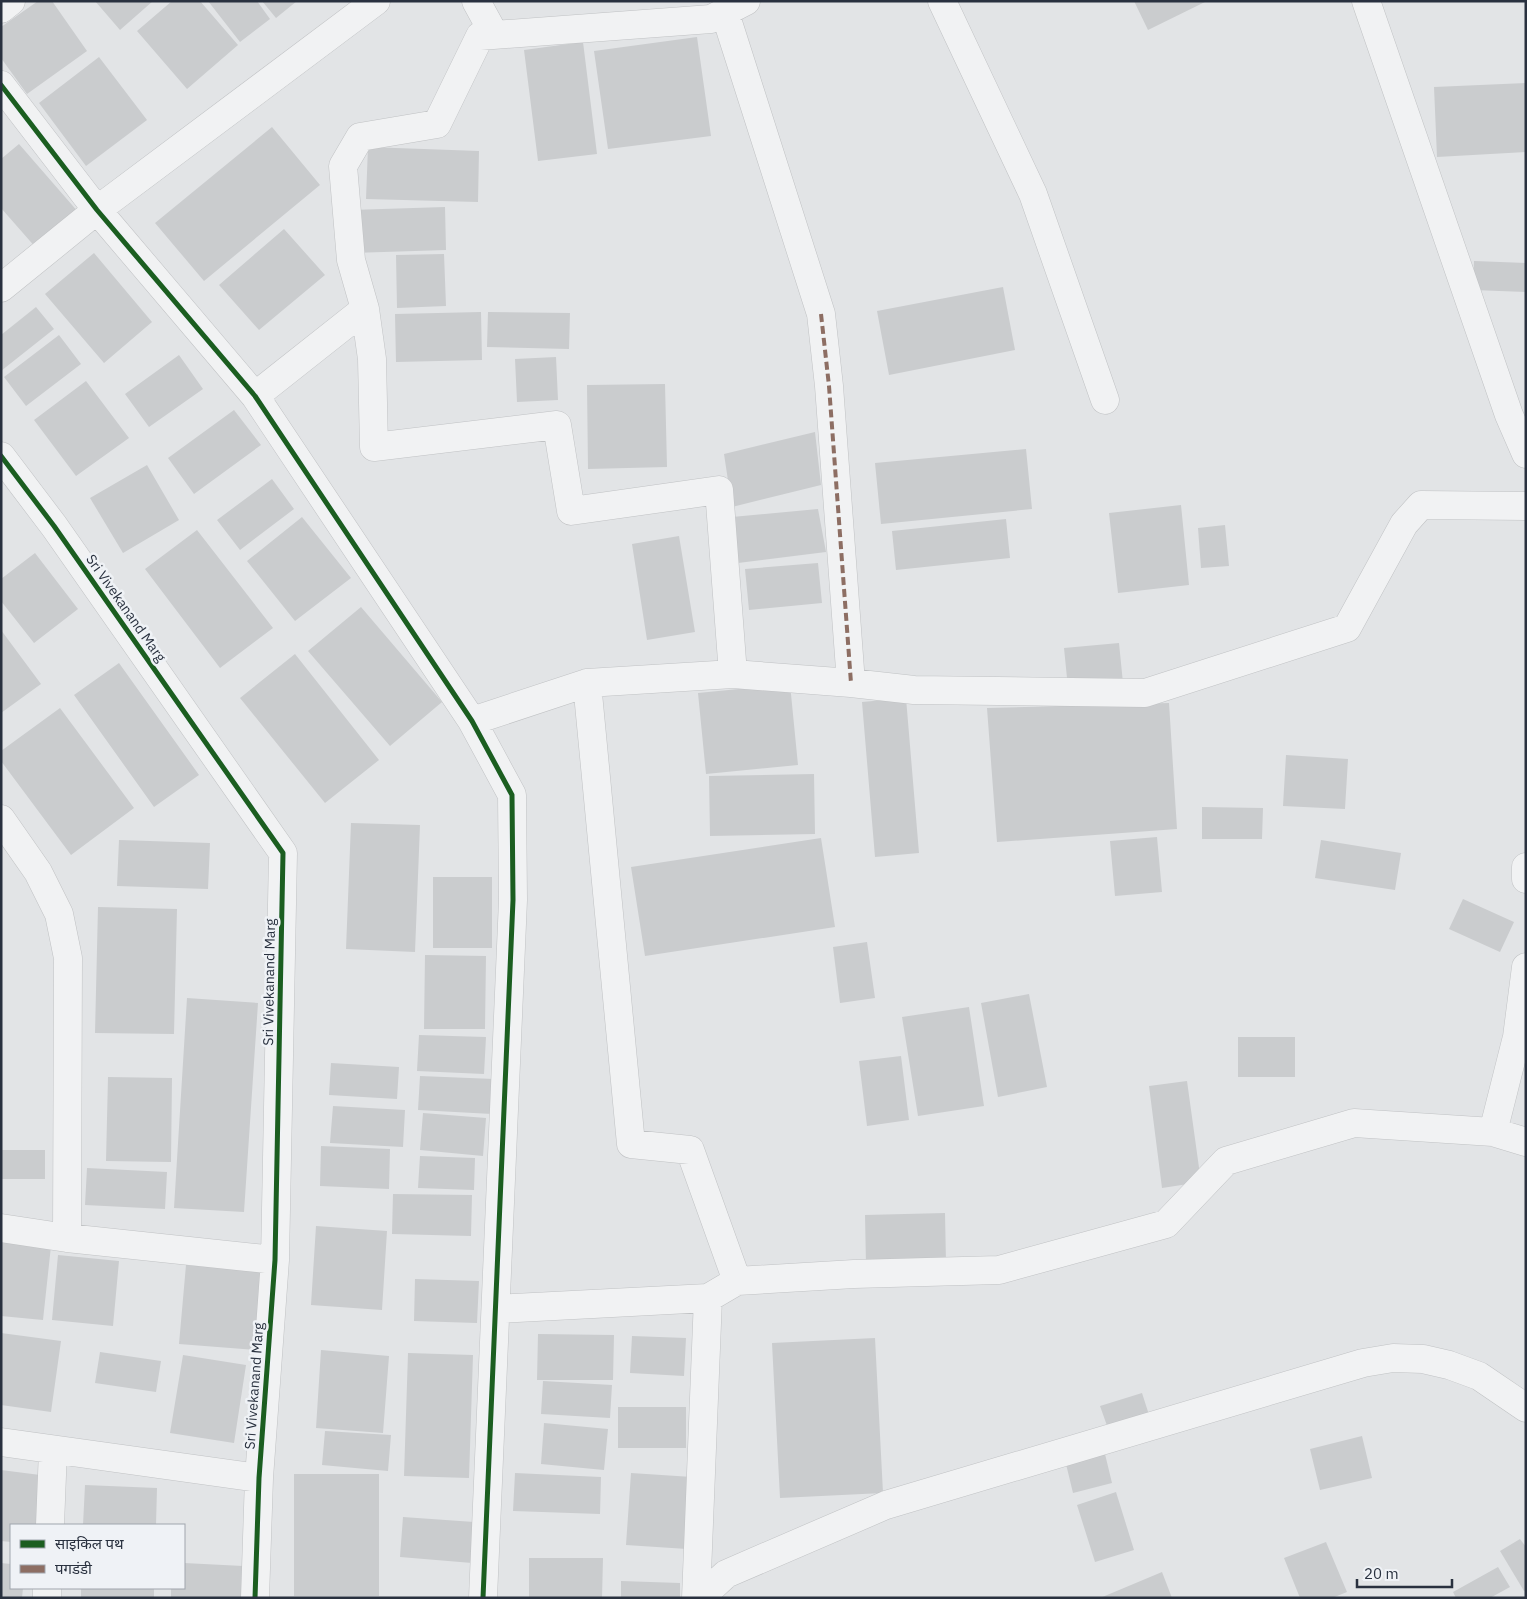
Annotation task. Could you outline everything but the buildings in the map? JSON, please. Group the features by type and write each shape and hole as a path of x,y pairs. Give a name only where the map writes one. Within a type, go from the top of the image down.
{"street":[{"path":"1,9 12,1"},
{"path":"476,1 494,34"},
{"path":"942,1 1033,194 1105,400"},
{"path":"1366,1 1509,415 1526,454"},
{"path":"1,288 97,210 359,6"},
{"path":"733,674 719,490 571,511 557,424 374,447 372,359 364,310 351,260 343,166 360,137 437,124 480,36 711,19 736,7 821,314 829,386 851,683"},
{"path":"1,85 97,210 255,396 472,721 512,795 513,900 484,1598"},
{"path":"255,396 364,310"},
{"name":"Sri Vivekanand Marg","path":"1,456 54,526 283,852 275,1260 259,1478 255,1598"},
{"path":"472,721 587,683 733,674 914,690 1145,693 1346,628 1404,524 1421,505 1526,506"},
{"path":"587,683 631,1144 690,1150 737,1280"},
{"path":"1,819 38,872 60,914 68,958 67,1238"},
{"path":"1526,867 1526,879"},
{"path":"1493,1132 1517,1037 1526,967"},
{"path":"496,1309 708,1298 737,1280 854,1274 999,1270 1166,1224 1226,1161 1354,1124 1493,1132 1526,1142"},
{"path":"1,1228 67,1238 275,1260"},
{"path":"708,1298 698,1598 730,1586 886,1505 1363,1363 1393,1358 1424,1359 1448,1364 1479,1376 1526,1408"},
{"path":"1,1442 259,1478"},
{"path":"50,1524 54,1450"}],"marked path":[{"path":"821,314 829,386 851,683"}],"cycle path":[{"path":"1,85 97,210 255,396 472,721 512,795 513,900 483,1598"},
{"path":"1,456 54,526 283,853 275,1260 259,1478 255,1598"}]}
